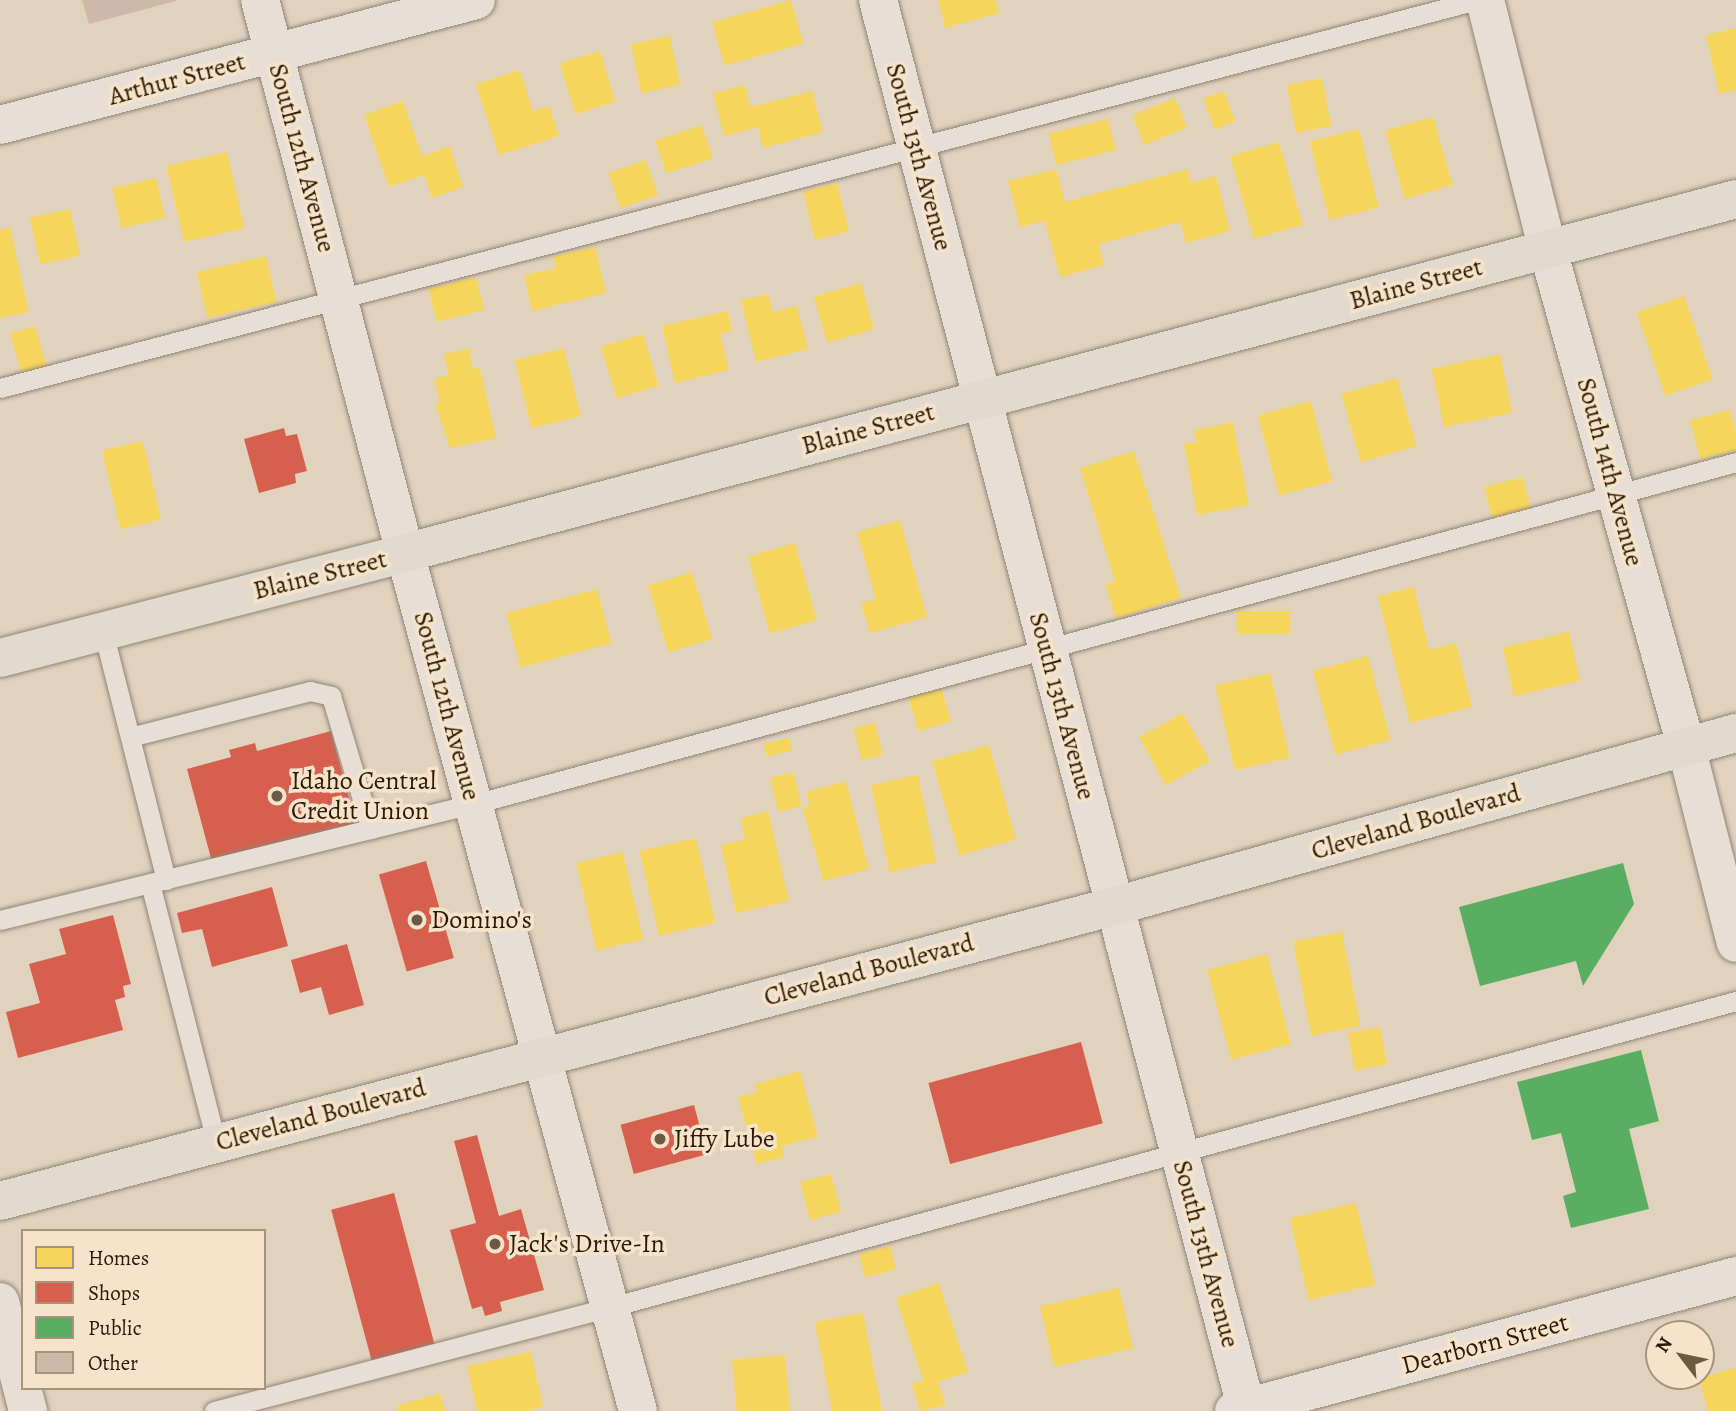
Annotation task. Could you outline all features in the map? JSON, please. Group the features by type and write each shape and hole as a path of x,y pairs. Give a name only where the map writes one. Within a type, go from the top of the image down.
{"main road":[{"name":"Blaine Street","path":"0,658 405,554 1736,199"},
{"name":"Cleveland Boulevard","path":"0,1201 1115,906 1736,733"}],"street":[{"name":"South 12th Avenue","path":"260,0 405,554 544,1055 638,1411"},
{"name":"Arthur Street","path":"0,125 476,0"},
{"name":"South 13th Avenue","path":"878,0 1180,1153 1243,1410"},
{"name":"South 14th Avenue","path":"1485,0 1548,250 1686,746 1736,943"},
{"name":"Dearborn Street","path":"1243,1410 1736,1276"},
{"path":"1,1312 21,1385"},
{"path":"22,1390 28,1411"}],"lane":[{"path":"0,388 1477,0"},
{"path":"0,920 474,804 1048,651 1615,493 1736,462"},
{"path":"103,631 130,737 158,881 216,1142"},
{"path":"130,737 310,691 331,696 370,830"},
{"path":"214,1411 611,1307 1736,1001"}],"building: Homes":[{"path":"791,0 803,43 725,66 712,23"},
{"path":"938,0 996,0 999,13 945,28"},
{"path":"1736,28 1736,90 1719,94 1706,35"},
{"path":"670,36 680,85 641,93 631,44"},
{"path":"600,51 615,102 575,114 560,63"},
{"path":"520,70 533,111 549,106 559,136 499,155 476,84"},
{"path":"1322,78 1331,126 1296,133 1287,85"},
{"path":"745,85 750,107 812,91 823,132 763,148 758,127 724,136 713,93"},
{"path":"1224,91 1235,122 1215,130 1203,99"},
{"path":"1175,98 1187,128 1144,145 1132,115"},
{"path":"403,101 422,156 450,146 463,187 432,198 424,175 389,187 364,115"},
{"path":"1433,117 1453,185 1405,199 1385,131"},
{"path":"1108,119 1116,150 1057,165 1049,134"},
{"path":"702,125 713,158 666,173 655,140"},
{"path":"1359,129 1379,208 1329,220 1310,141"},
{"path":"1279,142 1303,225 1254,239 1230,156"},
{"path":"227,152 245,228 184,242 167,166"},
{"path":"646,160 658,195 620,208 608,173"},
{"path":"1056,169 1065,202 1188,169 1191,183 1216,176 1230,231 1186,243 1180,222 1099,244 1104,265 1060,277 1045,221 1020,227 1008,181"},
{"path":"156,178 165,218 121,228 112,188"},
{"path":"837,183 849,232 815,240 803,191"},
{"path":"70,209 80,256 40,264 30,218"},
{"path":"10,227 29,312 0,318 0,230"},
{"path":"595,247 606,293 532,311 524,275 556,268 553,256"},
{"path":"266,256 277,302 207,318 197,272"},
{"path":"476,277 484,310 437,322 428,289"},
{"path":"861,283 874,329 827,343 814,297"},
{"path":"768,294 773,312 797,306 808,349 756,362 741,300"},
{"path":"1684,296 1713,379 1665,395 1637,312"},
{"path":"728,311 732,331 720,334 729,370 675,383 662,326"},
{"path":"35,326 47,368 22,375 10,333"},
{"path":"643,334 659,386 617,399 601,347"},
{"path":"469,348 473,369 480,368 496,438 450,448 435,404 440,403 434,379 449,375 444,354"},
{"path":"564,348 581,416 531,428 515,360"},
{"path":"1500,354 1512,413 1444,427 1432,369"},
{"path":"1397,378 1417,446 1361,462 1341,394"},
{"path":"1311,401 1332,481 1279,495 1258,415"},
{"path":"1730,410 1736,432 1736,450 1700,459 1690,420"},
{"path":"1233,422 1249,505 1197,515 1184,444 1197,442 1194,430"},
{"path":"143,441 161,520 120,529 102,450"},
{"path":"1134,451 1181,598 1116,618 1105,584 1115,581 1080,468"},
{"path":"1523,477 1531,508 1492,518 1484,487"},
{"path":"900,520 927,617 870,633 861,603 876,599 857,532"},
{"path":"795,543 817,620 770,633 748,557"},
{"path":"692,572 712,639 668,652 648,585"},
{"path":"1414,587 1429,650 1456,643 1472,707 1410,723 1378,596"},
{"path":"597,589 611,643 521,667 506,613"},
{"path":"1237,611 1290,611 1290,634 1237,634"},
{"path":"1569,632 1580,681 1514,696 1503,647"},
{"path":"1368,656 1391,740 1335,755 1313,671"},
{"path":"1270,673 1290,758 1235,770 1215,686"},
{"path":"941,687 951,722 918,731 908,696"},
{"path":"1183,713 1210,761 1166,785 1139,737"},
{"path":"875,723 883,755 862,760 854,728"},
{"path":"789,738 792,751 767,757 764,744"},
{"path":"989,745 1016,839 959,855 932,761"},
{"path":"793,772 802,806 779,812 770,778"},
{"path":"918,775 937,862 890,872 871,785"},
{"path":"846,781 869,869 823,881 803,808 810,806 806,792"},
{"path":"768,811 789,901 736,913 721,845 745,840 741,818"},
{"path":"696,838 716,923 659,936 639,851"},
{"path":"623,852 643,940 596,950 576,863"},
{"path":"1342,932 1360,1026 1311,1036 1293,942"},
{"path":"1267,954 1291,1044 1231,1060 1207,970"},
{"path":"1380,1027 1387,1064 1355,1071 1348,1033"},
{"path":"800,1071 818,1137 782,1146 784,1157 757,1164 738,1097 757,1092 755,1084"},
{"path":"831,1174 841,1212 810,1220 800,1182"},
{"path":"1356,1203 1375,1285 1309,1300 1290,1218"},
{"path":"890,1246 896,1269 865,1277 859,1254"},
{"path":"939,1283 968,1372 938,1382 946,1405 920,1411 912,1384 923,1380 896,1298"},
{"path":"1119,1288 1133,1348 1054,1367 1040,1306"},
{"path":"863,1313 882,1411 832,1411 815,1322"},
{"path":"531,1352 543,1407 527,1411 477,1411 467,1366"},
{"path":"785,1355 790,1411 737,1411 732,1360"},
{"path":"1736,1368 1736,1411 1708,1411 1702,1390 1715,1390 1715,1374"},
{"path":"440,1393 445,1411 397,1411 396,1406"}],"building: Shops":[{"path":"284,428 286,436 297,434 307,471 295,474 296,483 259,493 244,439"},
{"path":"331,731 356,823 212,862 187,769 231,757 229,750 255,743 257,751"},
{"path":"426,861 454,958 407,972 379,875"},
{"path":"272,887 288,946 212,967 202,929 182,933 177,913"},
{"path":"113,915 131,984 123,986 125,997 115,1000 123,1030 18,1058 6,1012 40,1003 29,964 66,954 59,929"},
{"path":"347,944 364,1005 329,1015 321,987 300,993 291,960"},
{"path":"1081,1042 1103,1123 950,1164 928,1083"},
{"path":"694,1105 707,1154 634,1174 621,1125"},
{"path":"477,1135 499,1216 521,1209 544,1290 500,1302 502,1311 485,1316 482,1306 472,1309 450,1230 476,1223 454,1141"},
{"path":"394,1193 434,1344 372,1361 331,1210"}],"building: Public":[{"path":"1623,863 1634,904 1583,986 1576,961 1480,986 1459,907"},
{"path":"1641,1050 1659,1121 1629,1129 1649,1209 1571,1228 1563,1196 1576,1192 1561,1133 1532,1140 1517,1082"}],"building: Other":[{"path":"82,0 176,0 176,1 89,24"}],"place":[{"name":"Idaho Central Credit Union","path":"277,796"},
{"name":"Domino's","path":"417,920"},
{"name":"Jiffy Lube","path":"660,1139"},
{"name":"Jack's Drive-In","path":"495,1244"}]}
